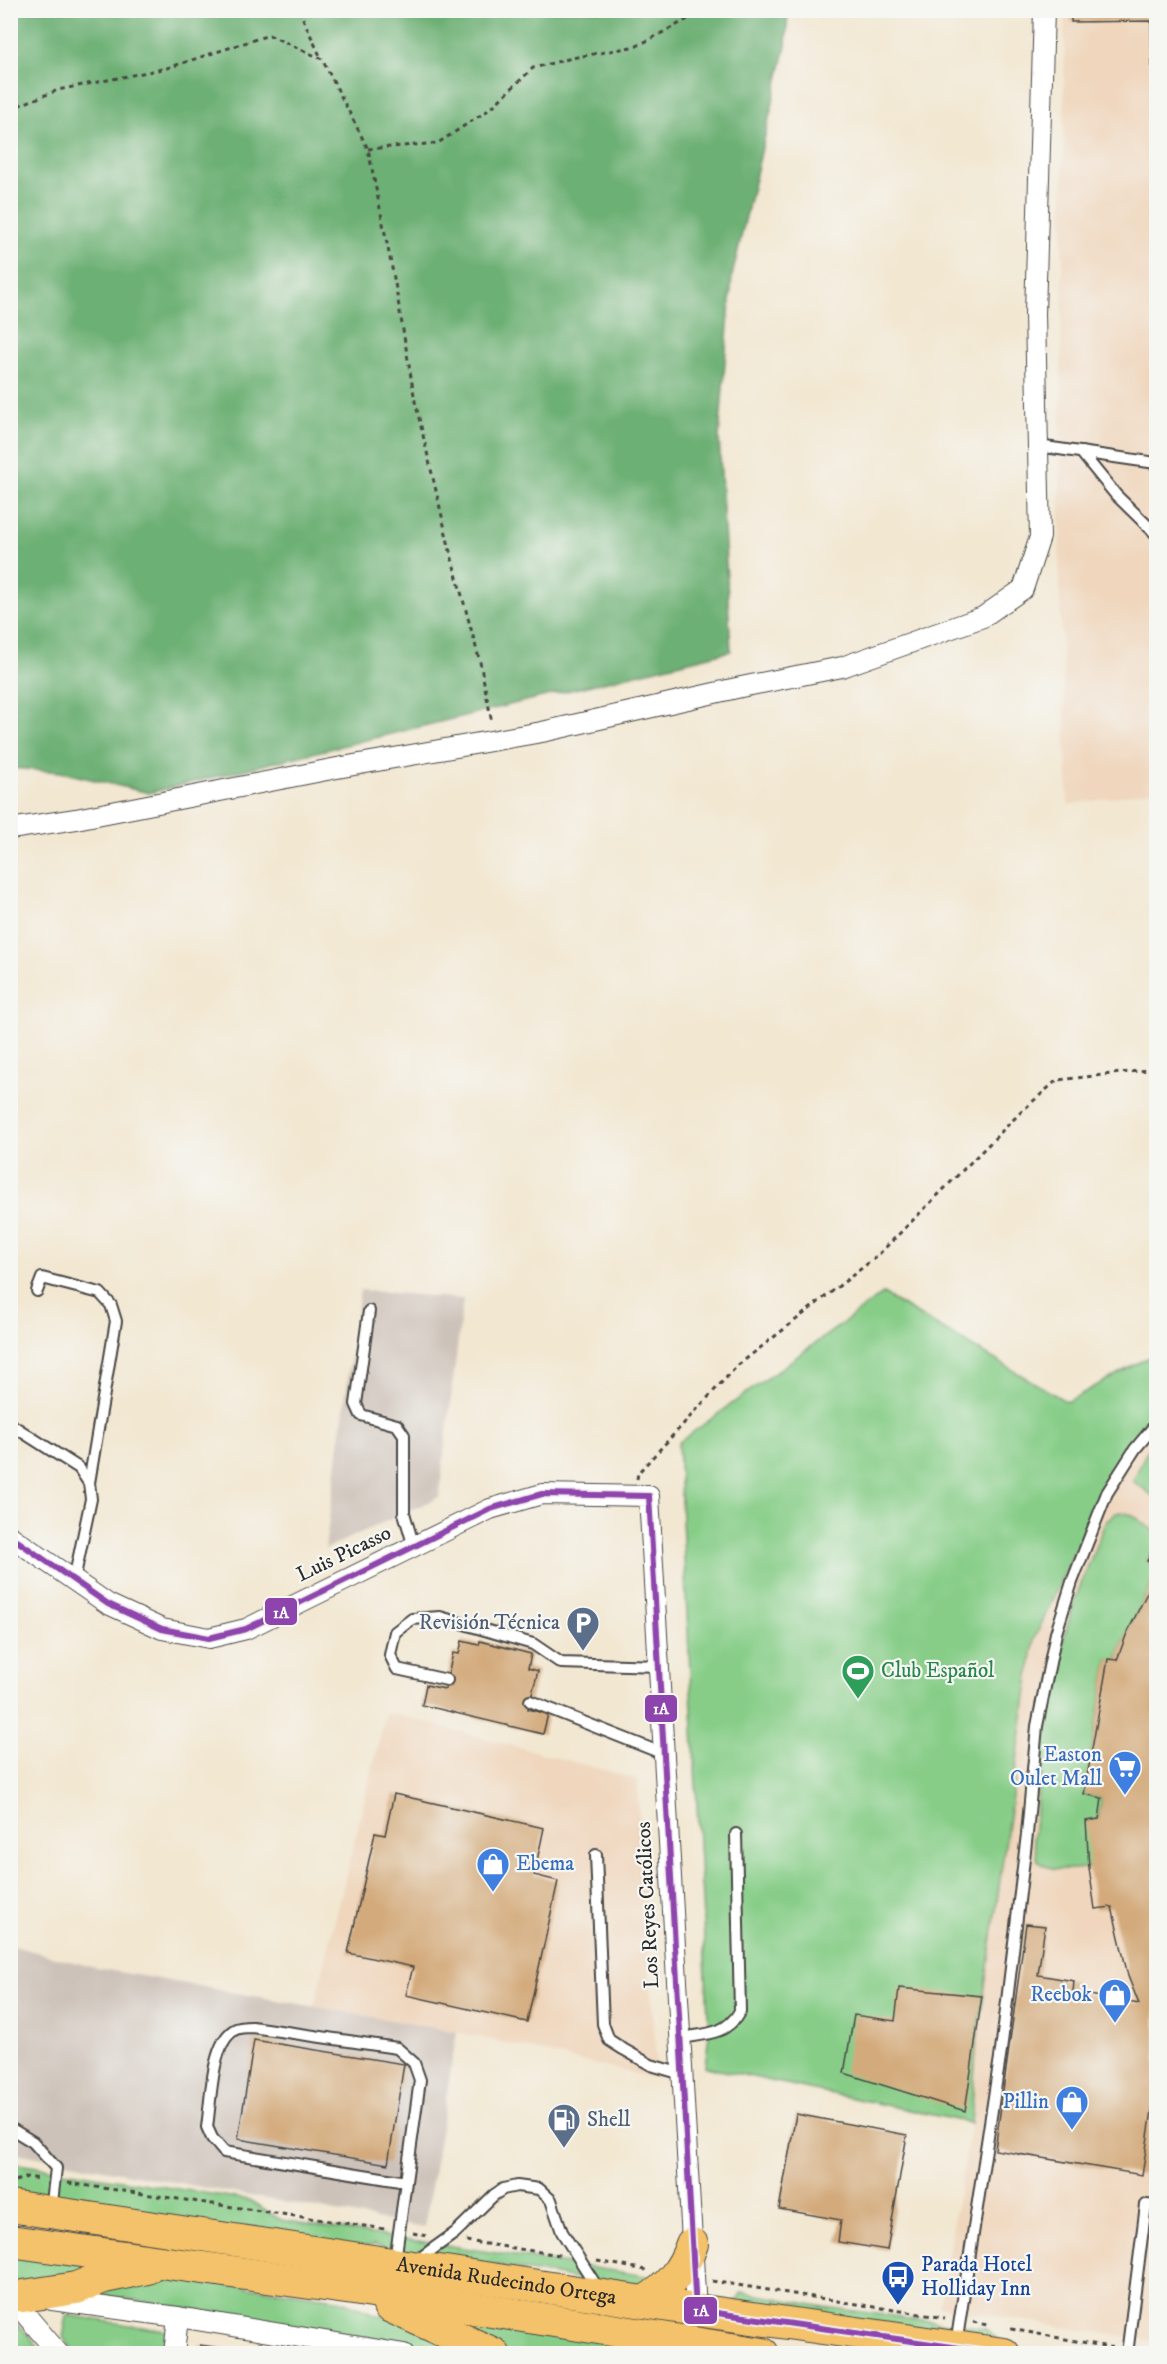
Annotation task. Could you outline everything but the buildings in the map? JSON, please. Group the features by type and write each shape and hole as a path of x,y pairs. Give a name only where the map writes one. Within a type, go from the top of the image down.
{"main road":[{"name":"Avenida Rudecindo Ortega","path":"10,2206 696,2310 1004,2354"},
{"path":"17,2296 56,2247 83,2228 104,2221"},
{"name":"Avenida Rudecindo Ortega","path":"10,2241 352,2289 695,2348 749,2351"},
{"path":"644,2302 668,2286 677,2275 692,2244"},
{"path":"17,2296 76,2288 128,2270 181,2265"},
{"path":"352,2289 494,2354"},
{"path":"695,2348 696,2310"},
{"path":"696,2310 711,2336 719,2342 749,2351"}],"street":[{"path":"10,829 76,819 542,732 741,687 842,668 982,617 1023,589 1040,537 1035,314 1044,10"},
{"name":"Luis Picasso","path":"10,1536 108,1604 162,1629 209,1638 246,1629 490,1509 542,1494 649,1496"},
{"name":"Los Reyes Católicos","path":"649,1496 696,2310"},
{"path":"59,2354 20,2308 17,2296 178,2317 404,2354"},
{"path":"174,2354 178,2317"}],"lane":[{"path":"1038,446 1156,463"},
{"path":"1081,452 1116,495 1156,534"},
{"path":"37,1291 42,1278 100,1293 111,1305 116,1321 89,1483 91,1499 74,1580"},
{"path":"369,1311 356,1404 361,1415 397,1425 404,1435 404,1513 414,1546"},
{"path":"10,1424 79,1468 89,1483"},
{"path":"956,2347 1001,2051 1027,1834 1037,1726 1056,1633 1072,1582 1107,1493 1135,1449 1156,1424"},
{"path":"447,1680 398,1669 390,1655 395,1632 412,1619 440,1617 533,1644 561,1663 659,1666"},
{"path":"530,1701 664,1754"},
{"path":"680,2038 722,2031 736,2019 740,2011 736,1834"},
{"path":"596,1855 603,2024 609,2040 644,2061 682,2074"},
{"path":"401,2266 406,2182 420,2080 414,2063 397,2048 252,2027 235,2029 226,2038 218,2050 207,2127 212,2138 224,2152 406,2182"},
{"path":"10,2128 33,2142 56,2168 51,2212"},
{"path":"401,2266 455,2233 503,2189 517,2186 539,2189 551,2200 562,2232 602,2296"},
{"path":"1127,2354 1146,2205 1156,2206"}],"path":[{"path":"299,10 368,149 395,283 415,401 452,559 480,662 496,740"},
{"path":"368,149 438,143 490,109 533,68 637,46 702,14 705,10"},
{"path":"10,109 58,90 167,68 269,35 322,59"},
{"path":"638,1473 737,1366 876,1257 1021,1112 1057,1080 1156,1068"}],"shaded area":[{"path":"1065,11 1156,11 1156,790 1068,805 1059,568"},
{"path":"360,1290 463,1299 439,1497 325,1549"},
{"path":"1156,1353 1156,2342 939,2307 971,2123 976,2050 1043,1579"},
{"name":"Ebema","path":"386,1712 637,1779 657,2079 457,2032 314,2007"},
{"path":"10,1945 96,1968 457,2032 424,2228 11,2152"}],"green space":[{"path":"10,11 788,11 786,46 732,276 719,438 731,651 149,793 61,772 11,768"},
{"name":"Club Español","path":"883,1294 1067,1402 1156,1353 1156,1415 1108,1478 1034,1640 976,2050 971,2123 705,2067 709,2034 678,1443"},
{"path":"1156,1439 1156,1498 1133,1481 1146,1453"},
{"path":"1120,1512 1133,1515 1156,1533 1156,1546 1147,1561 1156,1566 1156,1575 1127,1633 1117,1660 1108,1659 1084,1794 1102,1798 1089,1868 1050,1868 1038,1861 1033,1839 1043,1740 1052,1680 1074,1602 1105,1523 1114,1514"},
{"path":"11,2163 249,2200 281,2220 653,2277 643,2290 375,2245 355,2248 11,2197"},
{"path":"11,2254 337,2299 377,2315 475,2330 490,2320 650,2347 644,2354 447,2353 68,2289 11,2284"},
{"path":"742,2292 825,2307 984,2328 999,2341 735,2303"},
{"path":"67,2315 167,2331 164,2353 77,2353 63,2338"},
{"path":"11,2317 45,2353 11,2353"}],"transit line":[{"name":"1A","path":"10,1536 108,1604 162,1629 209,1638 246,1629 490,1509 542,1494 649,1496 696,2310 1001,2354"}],"place":[{"name":"Revisión Técnica","path":"583,1652"},
{"name":"Club Español","path":"858,1700"},
{"name":"Easton Oulet Mall","path":"1125,1796"},
{"name":"Ebema","path":"493,1893"},
{"name":"Reebok","path":"1115,2024"},
{"name":"Pillin","path":"1072,2131"},
{"name":"Shell","path":"564,2149"},
{"name":"Parada Hotel Holliday Inn","path":"898,2306"}]}
